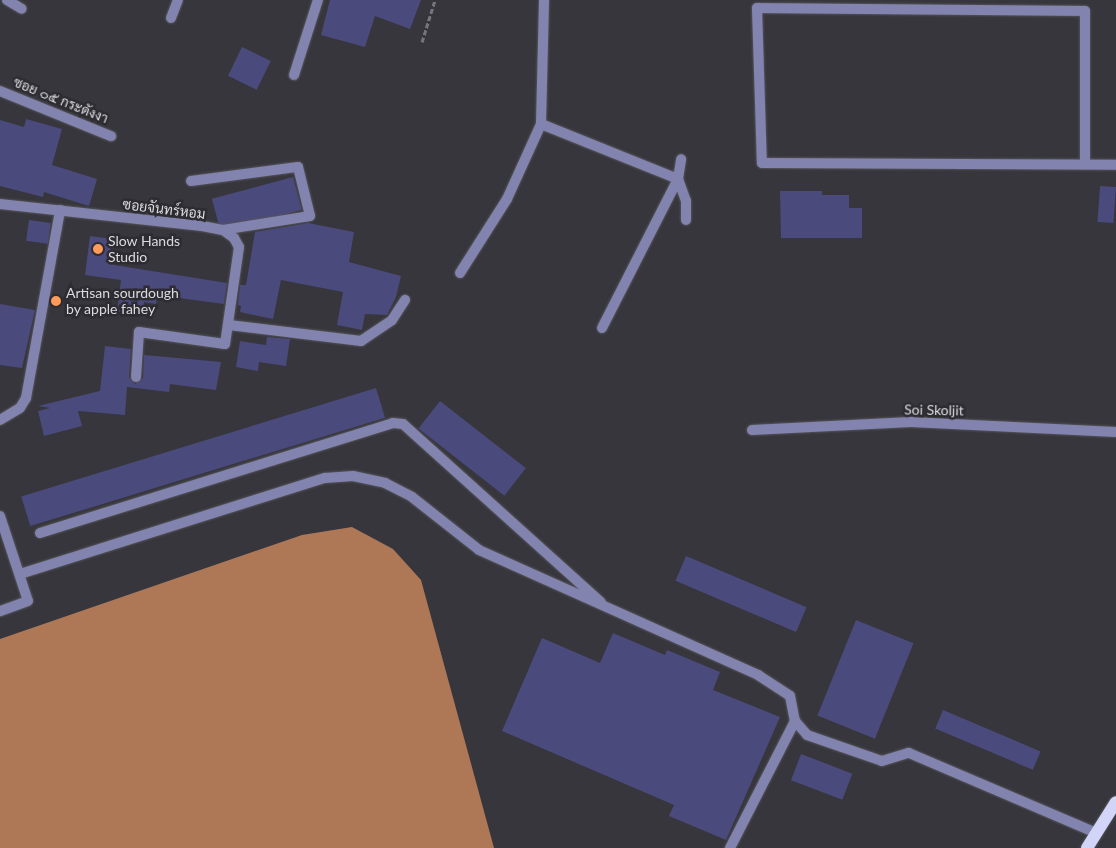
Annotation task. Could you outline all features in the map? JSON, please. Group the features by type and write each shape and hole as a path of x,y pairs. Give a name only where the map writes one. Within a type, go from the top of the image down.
{"main road":[{"path":"1086,848 1098,833 1116,802"}],"street":[{"path":"7,0 22,9"},
{"path":"171,18 178,0"},
{"path":"294,75 318,0"},
{"path":"460,273 507,199 541,124 544,0"},
{"path":"1085,163 1085,11 758,8 762,163 1085,163 1116,166"},
{"name":"ซอย ๐๕ กระดังงา","path":"0,91 111,136"},
{"path":"541,124 678,179 686,201 686,220"},
{"path":"602,328 678,179 681,159"},
{"path":"191,181 298,167 310,216 223,230"},
{"name":"ซอยจันทร์หอม","path":"0,204 223,230 234,238 239,247 225,344 139,332 136,377"},
{"path":"0,420 20,408 26,398 60,210"},
{"path":"229,325 361,342 392,320 405,300"},
{"name":"Soi Skoljit","path":"752,430 911,422 1116,432"},
{"path":"40,533 393,423 403,424 608,608"},
{"path":"20,574 324,478 353,476 385,483 412,497 479,550 758,675 790,696 795,721 807,736 864,757 882,760 909,753 1098,833"},
{"path":"0,516 4,541 20,574 28,602 0,611"},
{"path":"730,848 795,721"}],"path":[{"path":"422,42 435,0"}],"shaded area":[{"path":"352,527 393,549 421,580 494,848 0,848 0,639 302,535"}],"building":[{"path":"330,0 421,0 410,29 375,16 365,47 321,35"},
{"path":"242,47 271,61 257,90 228,76"},
{"path":"26,119 62,129 52,165 97,179 89,206 44,192 43,197 0,186 0,120 24,127"},
{"path":"293,177 302,210 221,232 212,199"},
{"path":"1100,186 1116,187 1113,223 1097,222"},
{"path":"780,191 822,191 822,195 849,195 849,208 862,208 862,238 781,238"},
{"path":"29,220 51,223 48,244 26,241"},
{"path":"308,223 354,232 349,262 401,276 396,297 387,315 365,314 362,330 337,325 343,292 281,280 273,319 240,312 241,306 238,305 240,285 246,285 255,232"},
{"path":"90,236 112,239 108,264 227,283 224,304 157,295 156,304 144,302 143,315 117,312 121,280 85,275"},
{"path":"0,304 35,310 22,368 0,365"},
{"path":"267,337 290,339 286,366 259,362 258,371 236,367 240,341 266,345"},
{"path":"105,346 131,349 129,377 135,384 143,378 144,355 221,362 216,390 170,384 169,392 127,387 125,415 78,411 82,426 44,436 38,411 50,408 38,406 100,391"},
{"path":"376,388 385,418 30,526 21,496"},
{"path":"440,401 526,468 504,496 418,429"},
{"path":"686,556 807,607 796,632 675,581"},
{"path":"856,620 913,643 875,739 817,715"},
{"path":"613,633 665,655 667,650 720,672 713,690 780,717 726,840 669,816 674,805 502,731 542,638 600,663"},
{"path":"943,710 1041,751 1033,770 935,728"},
{"path":"801,754 852,774 842,800 791,780"}],"place":[{"name":"Slow Hands Studio","path":"98,249"},
{"name":"Artisan sourdough by apple fahey","path":"56,301"}]}
